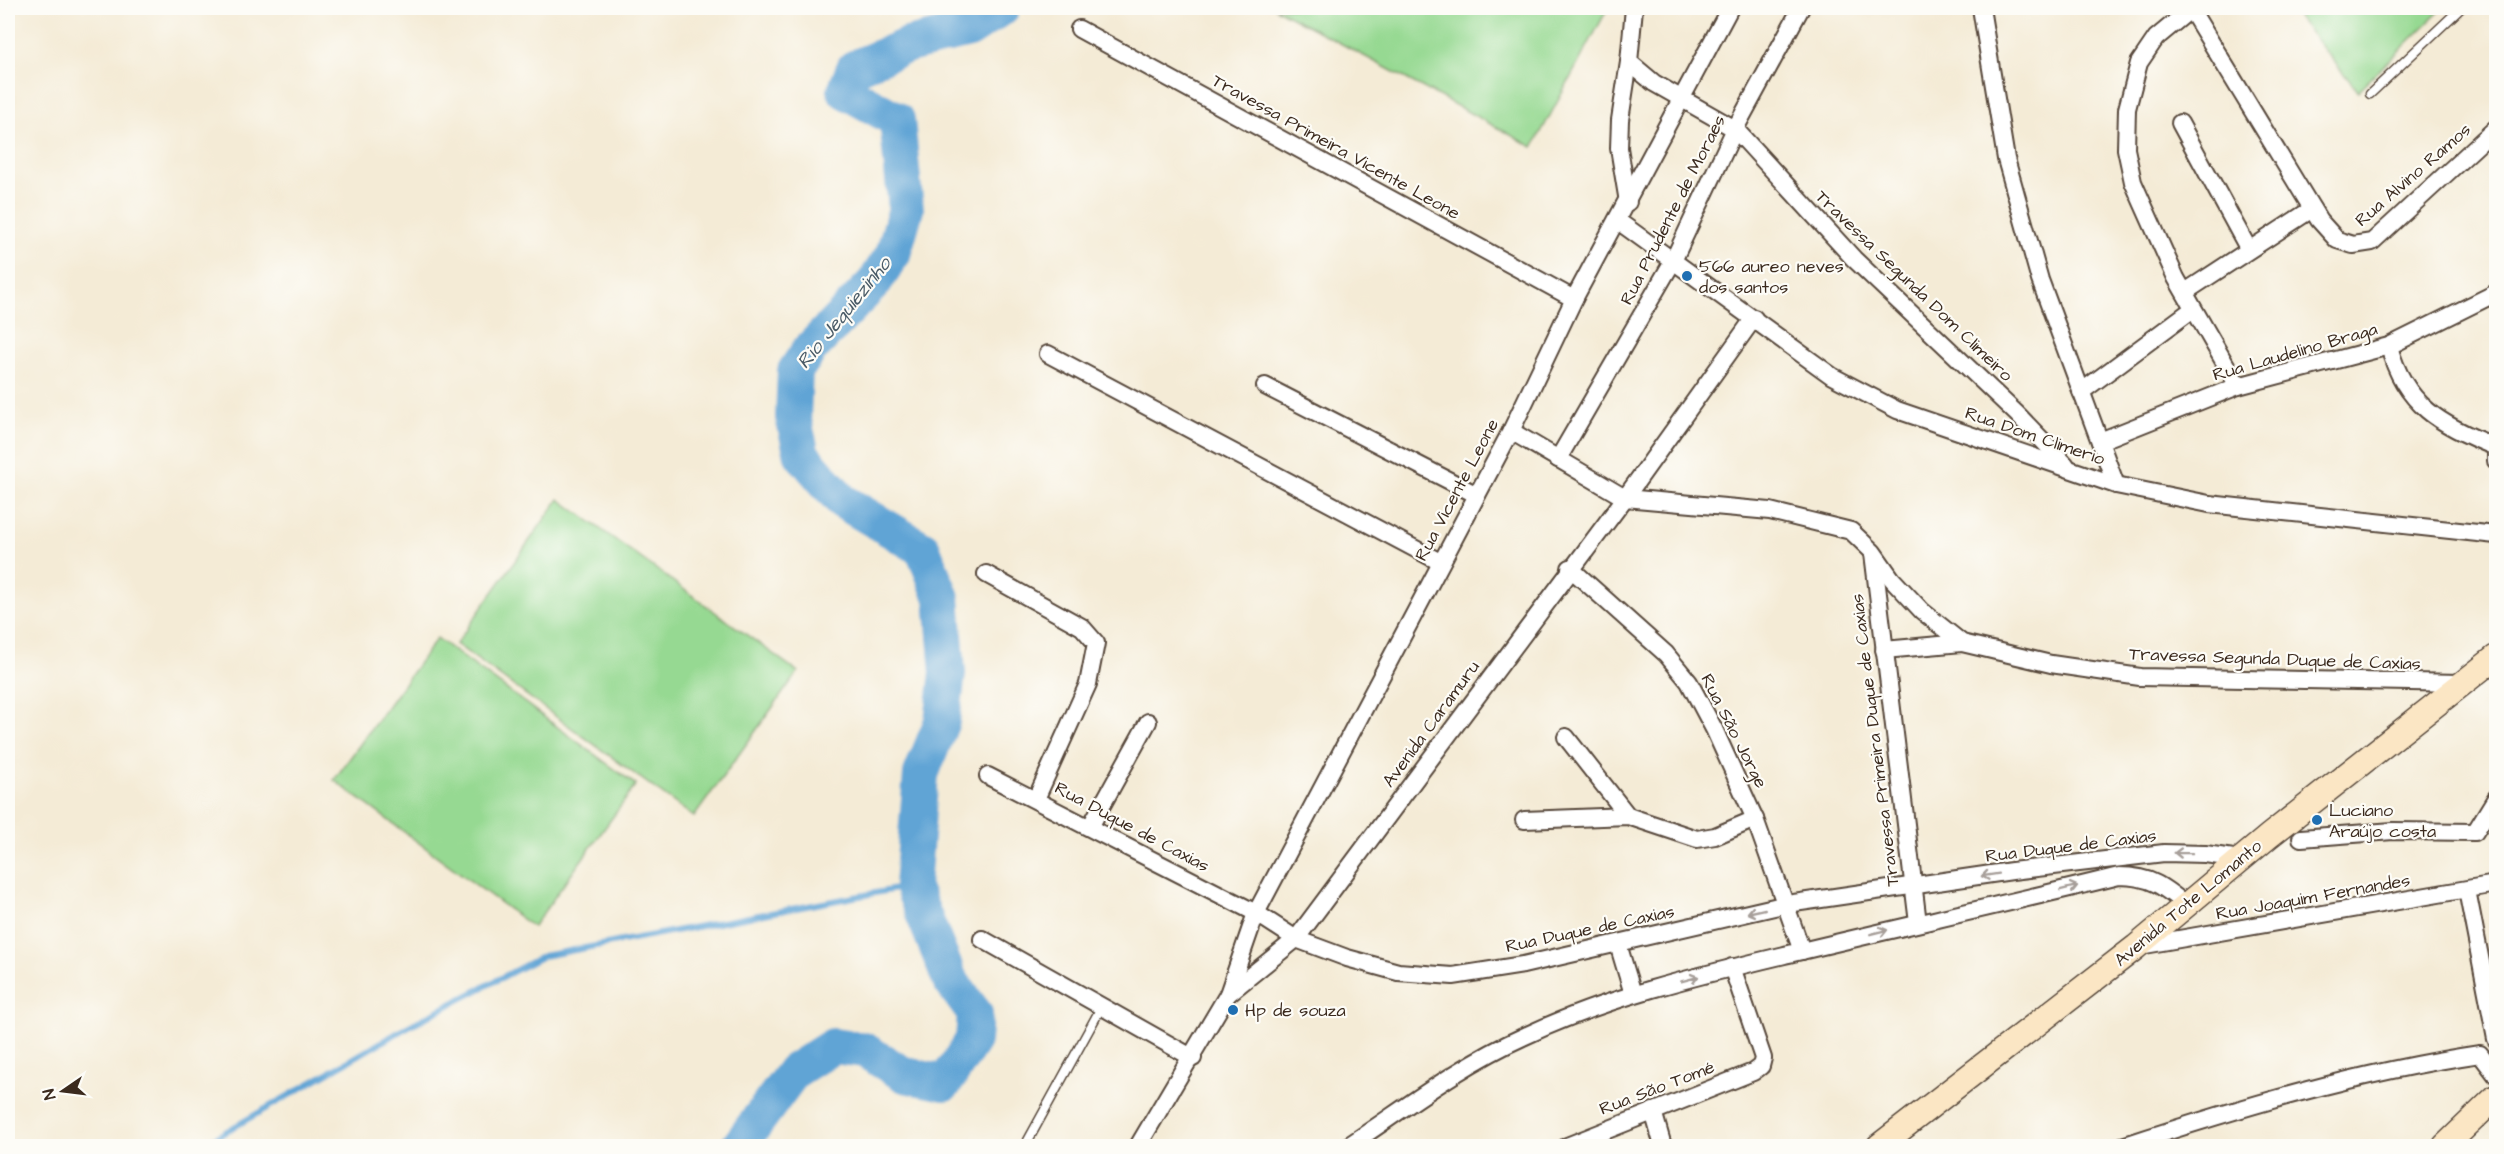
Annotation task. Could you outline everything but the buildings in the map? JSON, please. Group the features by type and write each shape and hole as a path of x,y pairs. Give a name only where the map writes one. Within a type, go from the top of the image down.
{"main road":[{"name":"Avenida Tote Lomanto","path":"1879,1146 2136,947 2241,859 2496,657"},
{"path":"2445,1146 2496,1097"}],"street":[{"path":"1628,201 1619,148 1634,8"},
{"name":"Rua Vicente Leone","path":"1228,994 1256,913 1511,431 1574,299 1731,8"},
{"name":"Rua Prudente de Moraes","path":"1558,459 1673,261 1735,129 1801,8"},
{"path":"1981,8 2006,159 2040,280 2116,485"},
{"path":"2185,292 2248,248 2312,208 2190,8 2156,38 2139,63 2127,109 2126,149 2133,182 2193,309 2238,386"},
{"name":"Travessa Primeira Vicente Leone","path":"1079,29 1574,299"},
{"name":"Travessa Segunda Dom Climeiro","path":"1629,62 1654,83 1735,129 1854,259 2017,414 2069,468"},
{"path":"2180,123 2248,248"},
{"name":"Rua Alvino Ramos","path":"2312,208 2337,240 2353,245 2372,242 2496,128"},
{"name":"Rua Dom Climerio","path":"1618,221 1832,376 1896,410 2116,485 2209,504 2496,535"},
{"name":"Rua Laudelino Braga","path":"2100,441 2238,386 2389,346 2496,293"},
{"path":"2081,392 2193,309"},
{"name":"Avenida Caramuru","path":"1138,1146 1193,1058 1228,994 1296,939 1570,568 1625,498 1754,318"},
{"path":"2389,346 2395,370 2411,396 2427,412 2456,432 2496,452"},
{"path":"1048,354 1440,562"},
{"path":"1264,386 1476,495"},
{"name":"Travessa Segunda Duque de Caxias","path":"1511,431 1625,498 1770,511 1851,531 1873,552 1892,579 1922,611 1962,643 2051,664 2140,677 2462,683"},
{"name":"Travessa Primeira Duque de Caxias","path":"1873,552 1918,922"},
{"name":"Rua São Jorge","path":"1570,568 1666,654 1689,682 1714,729 1755,819 1802,951"},
{"path":"986,574 1082,627 1096,643 1088,684 1036,799"},
{"path":"1884,651 1962,643"},
{"path":"1090,827 1148,722"},
{"path":"1566,737 1629,816"},
{"name":"Rua Duque de Caxias","path":"988,776 1256,913 1296,939 1347,958 1398,972 1453,976 1523,965 1787,904 2164,853 2205,854 2241,859"},
{"path":"2301,838 2393,831 2475,832 2496,798"},
{"path":"1524,820 1629,816 1697,839 1715,836 1755,819"},
{"path":"2119,876 2120,858"},
{"name":"Rua Duque de Caxias","path":"1348,1146 1452,1076 1523,1036 1590,1008 1633,994 1732,967 2119,876 2140,876 2164,886 2186,905"},
{"name":"Rua Joaquim Fernandes","path":"2136,947 2496,884"},
{"path":"2467,890 2496,1039"},
{"path":"982,939 1193,1058"},
{"path":"1618,944 1633,994"},
{"name":"Rua São Tomé","path":"1567,1146 1753,1072 1761,1066 1763,1059 1732,967"},
{"path":"2132,1145 2261,1102 2432,1061 2480,1054 2496,1076"},
{"path":"1653,1111 1663,1146"}],"lane":[{"path":"2370,94 2461,8"},
{"path":"1025,1146 1102,1005"}],"green space":[{"path":"1275,8 1608,8 1533,147"},
{"path":"2290,8 2443,8 2358,91"},
{"path":"559,499 798,672 694,817 456,644"},
{"path":"437,638 636,785 533,927 334,780"}],"waterway":[{"name":"Rio Jequiezinho","path":"739,1146 794,1071 833,1046 864,1050 905,1075 945,1083 973,1040 975,1014 950,980 912,886 921,774 942,721 948,673 942,598 923,549 842,501 802,455 793,417 795,371 810,349 874,283 893,254 906,209 897,120 845,91 854,68 908,45 969,30 1002,8"},
{"path":"201,1146 411,1025 543,956 912,886"}],"place":[{"name":"566 aureo neves dos santos","path":"1687,276"},
{"name":"Luciano Araújo costa","path":"2317,820"},
{"name":"Hp de souza","path":"1233,1010"}]}
